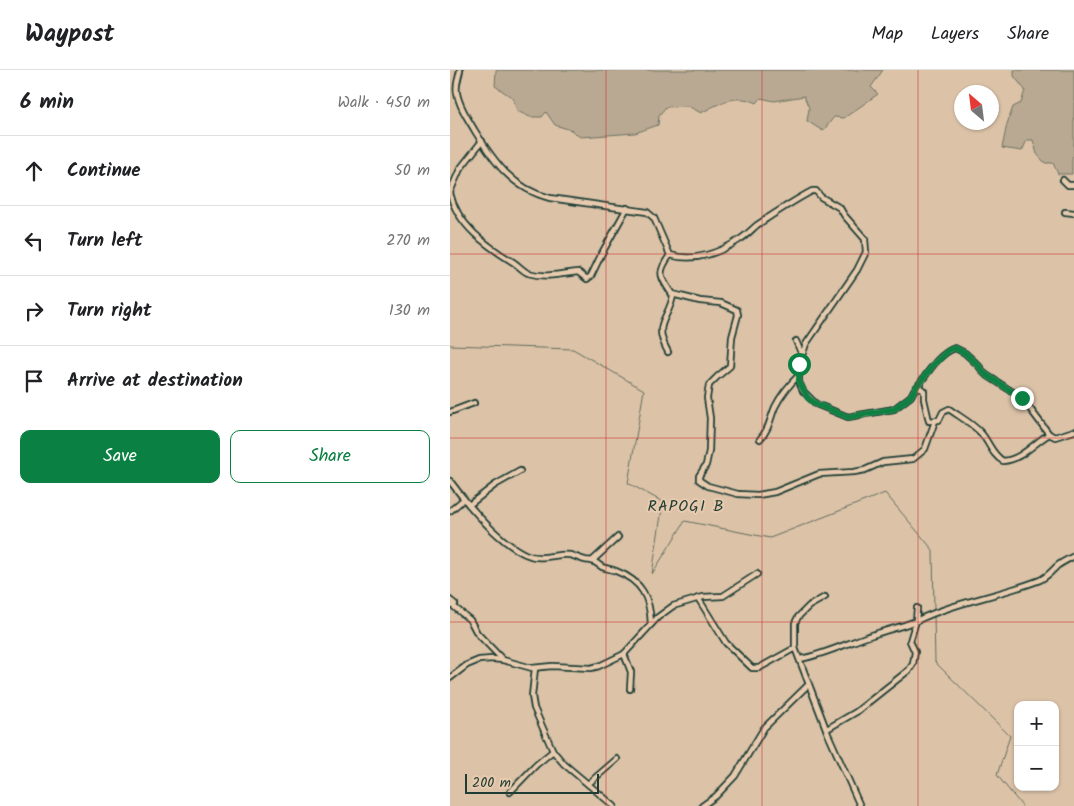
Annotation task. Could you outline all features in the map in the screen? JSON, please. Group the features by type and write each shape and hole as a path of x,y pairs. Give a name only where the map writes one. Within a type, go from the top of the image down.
{"street":[{"path":"460,70 456,83 459,102 482,142 495,161 508,175 522,187 536,195 564,201 647,212 651,215 670,255 692,257 711,254 740,239 781,209 812,190 840,208 846,218 865,239 866,252 806,344 799,364 799,375 803,391 816,404 848,417 894,409 911,396 935,363 949,350 955,348 965,353 985,374 1026,401 1049,434 1055,437 1074,431"},
{"path":"482,142 460,169 450,192 452,200 462,219 475,234 527,273 549,276 578,272 586,279 591,276 626,208"},
{"path":"1062,180 1068,185 1074,185"},
{"path":"1065,212 1074,213"},
{"path":"668,352 662,338 662,322 673,299 660,273 670,255"},
{"path":"672,294 700,301 721,303 737,310 738,314 732,337 730,366 709,385 707,398 710,418 709,451 706,465 699,476 699,480 708,486 738,494 758,495 775,492 819,474 854,472 883,462 913,459 925,449 935,421"},
{"path":"796,340 802,355"},
{"path":"760,439 766,433 776,407 787,388 799,375"},
{"path":"918,386 924,391 924,400 930,421 939,420 943,412 949,409 977,429 986,438 998,458 1003,461 1010,460 1049,434"},
{"path":"450,412 474,403"},
{"path":"469,505 496,485 520,471"},
{"path":"450,480 482,519 510,545 525,554 532,557 547,558 571,555 616,571 641,586 651,611 651,624"},
{"path":"450,512 464,499"},
{"path":"592,561 618,537"},
{"path":"800,659 816,656 878,632 901,627 934,612 1042,579 1050,574 1058,565 1074,556"},
{"path":"450,678 467,665 479,660 503,660 535,668 591,668 599,666 624,654 651,624 673,606 698,598 723,596 757,574"},
{"path":"826,597 809,606 798,617 795,648 808,685 860,806"},
{"path":"698,598 726,644 752,668 758,668 795,648"},
{"path":"450,600 470,620 477,633 503,660"},
{"path":"827,729 856,712 913,664 915,652 910,641 916,621 917,608"},
{"path":"624,654 631,672 630,689"},
{"path":"535,668 532,696 534,708 553,751 564,764 614,806"},
{"path":"702,806 716,796 735,776 764,728 808,685"},
{"path":"510,792 536,765 553,751"},
{"path":"588,784 617,759"}],"shaded area":[{"path":"496,70 883,70 871,87 878,94 844,118 834,117 823,131 807,121 809,108 804,96 774,101 761,98 757,103 742,99 728,100 701,113 688,106 666,107 659,115 658,125 635,133 580,137 571,130 555,125 546,112 542,117 530,117 517,111 513,98 495,86"},
{"path":"1014,70 1074,70 1074,155 1072,157 1072,174 1058,174 1053,163 1045,163 1037,154 1033,140 1027,140 1022,151 1002,148 1013,107 1021,103 1025,90 1014,76"}],"waterway":[{"path":"450,345 573,349 644,390 628,483 663,502 652,574 685,521 770,538 885,493 933,550 934,611"},
{"path":"934,615 935,662 1010,736 997,775 1022,806"}],"district":[{"name":"RAPOGI B","path":"686,505"}],"route":[{"path":"799,364 799,382 808,398 816,404 848,417 894,409 911,396 935,363 949,350 955,348 974,360 985,374 1022,398"}]}
